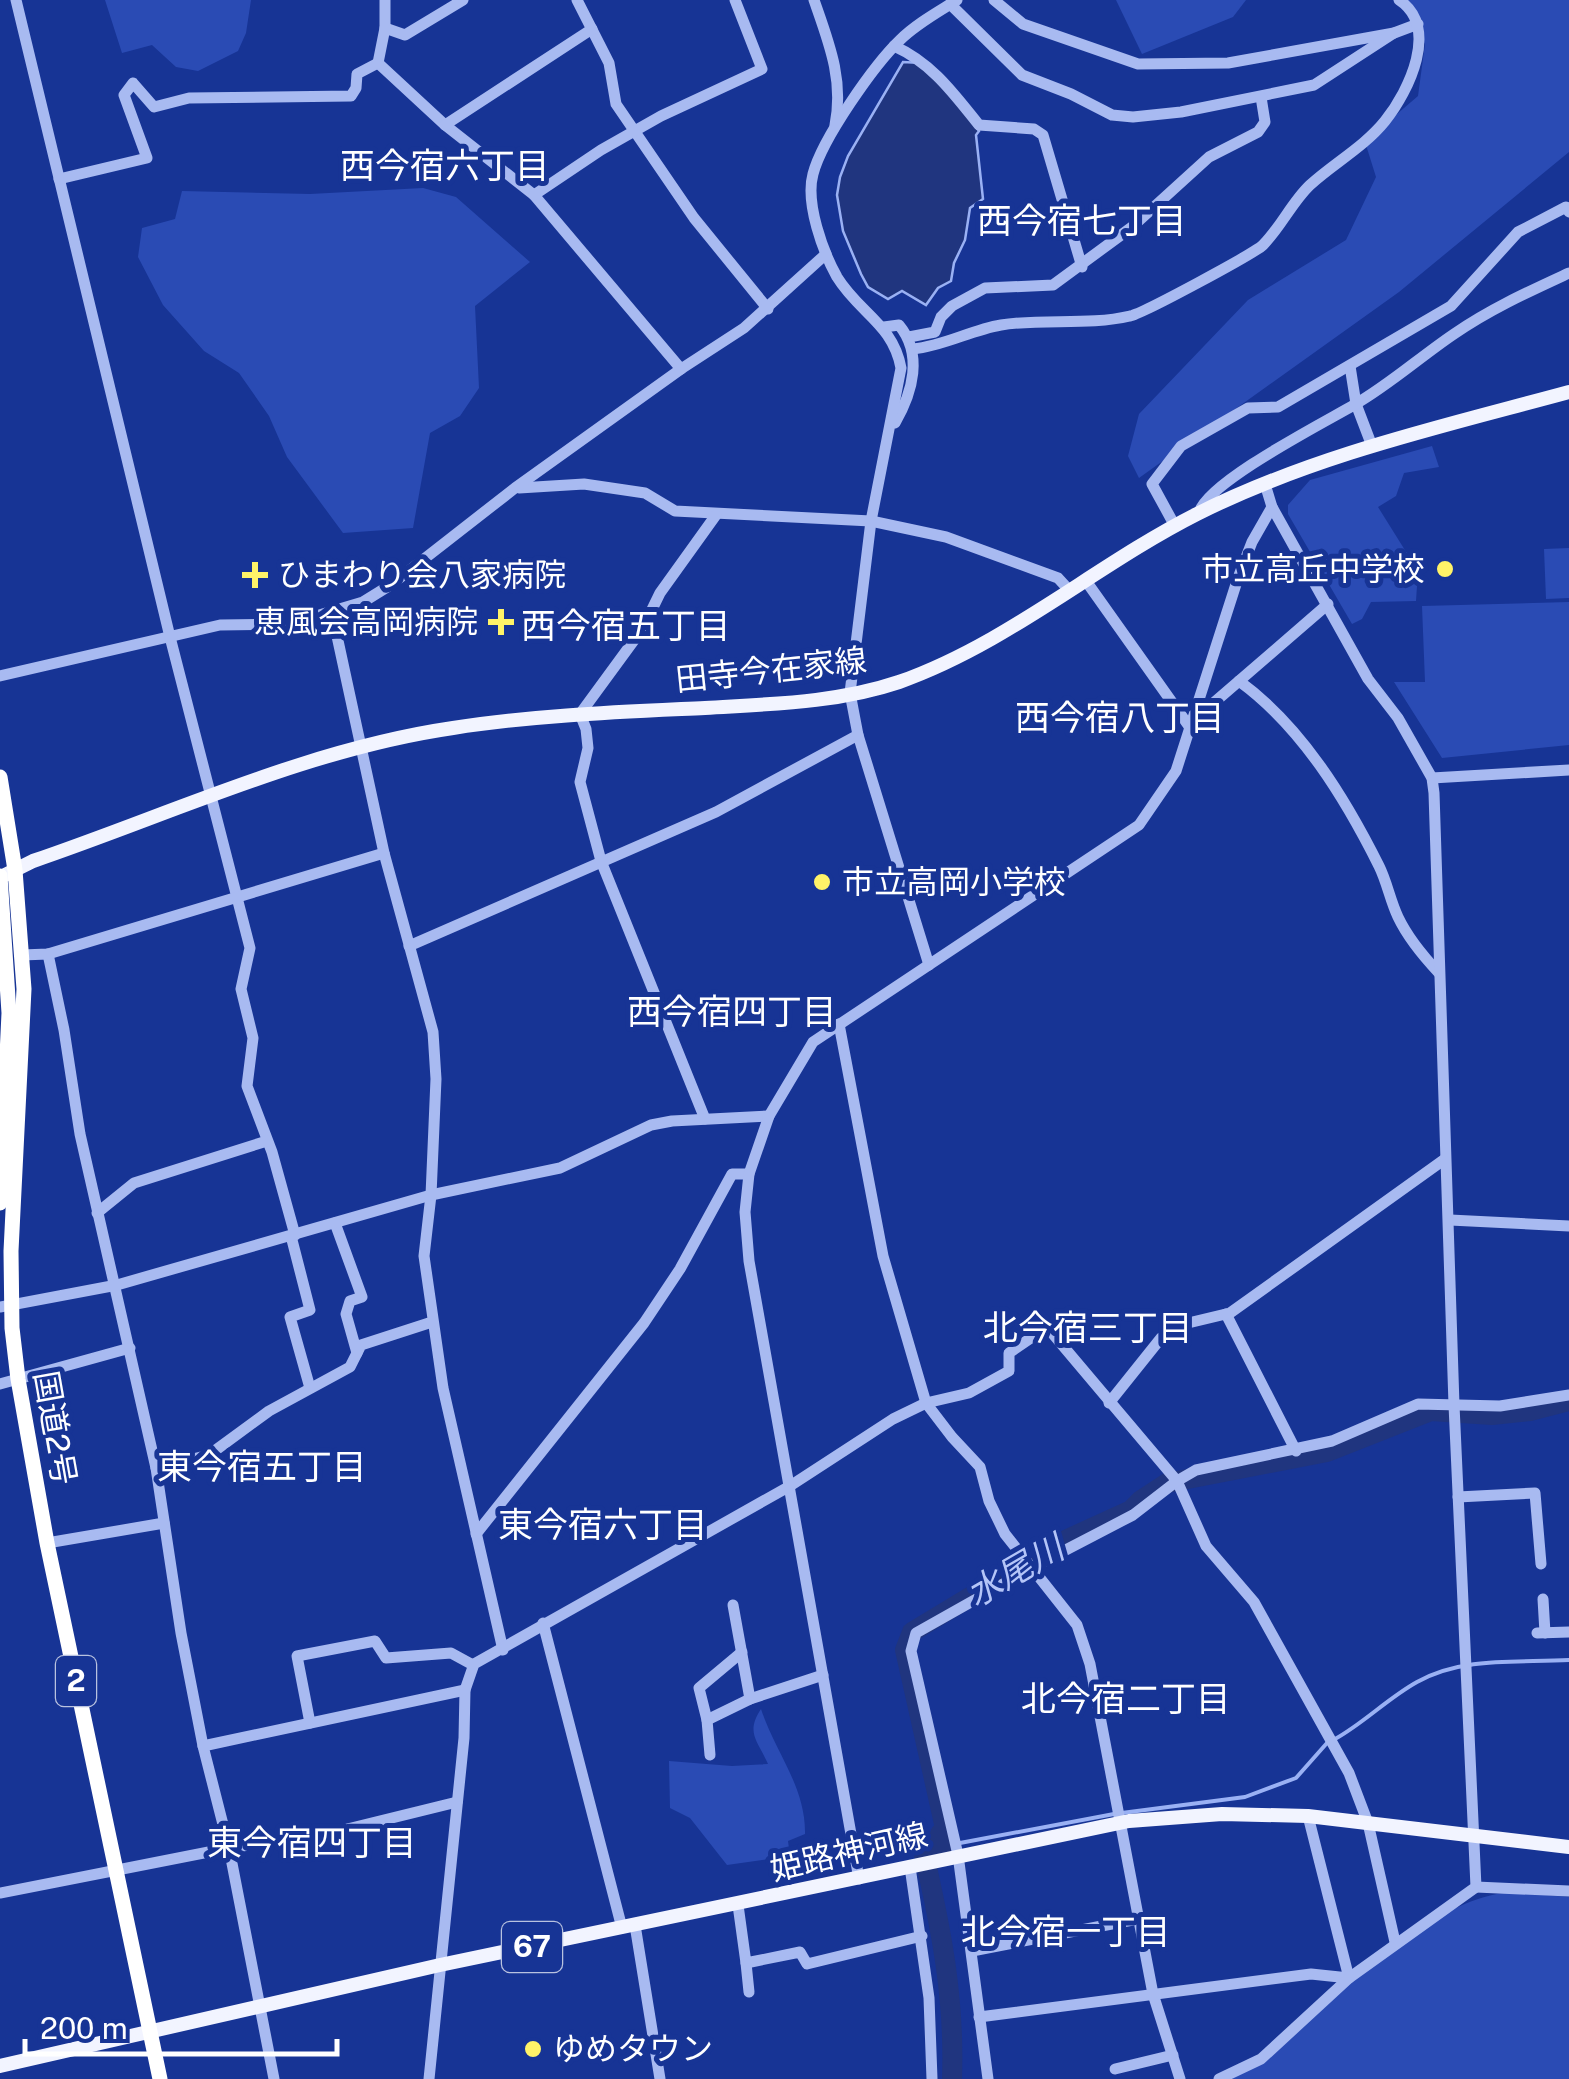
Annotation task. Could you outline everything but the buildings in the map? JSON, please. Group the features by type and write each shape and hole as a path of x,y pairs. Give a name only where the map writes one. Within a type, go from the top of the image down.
{"highway":[{"name":"国道2号","path":"0,777 9,1013 0,1203"},
{"name":"国道2号","path":"4,876 22,956 24,1020 6,1325 47,1543 160,2079"}],"main road":[{"name":"田寺今在家線","path":"4,876 211,798 361,747 448,728 580,714 781,704 898,682 952,658 1199,513 1265,484 1372,446 1569,392"},
{"name":"姫路神河線","path":"150,2033 440,1965 1118,1822 1222,1814 1308,1816 1569,1847"},
{"path":"0,2066 150,2033"}],"street":[{"path":"16,0 170,637 250,948 241,989 253,1038 246,1086 266,1141 310,1310 290,1317 310,1388"},
{"path":"378,63 385,28 385,0"},
{"path":"385,28 405,35 463,0"},
{"path":"534,195 637,130 762,70 735,0"},
{"path":"814,0 840,87 834,130"},
{"path":"994,0 1023,24 1138,64 1228,63 1394,34"},
{"path":"911,343 944,344 1000,325 1132,316 1262,248 1310,186 1359,148 1386,120 1414,67 1420,40 1418,24 1408,6 1399,0"},
{"path":"583,2 609,63 616,104 684,204 768,309"},
{"path":"929,965 858,734 850,693 871,521 901,368 898,347 884,327 853,301 826,254 815,224 812,176 834,130 894,46 954,2 1022,75 1112,115 1133,117 1181,112 1314,85 1394,34 1418,24"},
{"path":"445,125 592,28"},
{"path":"894,46 915,55 942,79 980,125 1034,129 1043,135 1082,267"},
{"path":"59,179 147,158 124,95 133,83 154,107 189,98 351,96 357,74 378,63"},
{"path":"378,63 445,125 534,195 681,368"},
{"path":"911,343 935,332 952,306 985,288 1053,285 1082,267 1209,157 1258,132 1265,122 1261,96"},
{"path":"1175,526 1152,484 1181,446 1248,408 1278,406 1451,306 1518,232 1566,207 1569,212"},
{"path":"0,676 220,625 289,624 362,602 392,584 514,488 768,309 826,254"},
{"path":"1199,513 1201,502 1238,474 1356,404 1457,332 1569,273"},
{"path":"884,327 899,325 911,343 911,386 888,432"},
{"path":"1350,366 1356,404 1372,446"},
{"path":"514,488 546,484 604,486 645,493 675,511 871,521 946,536 1058,578 1069,590"},
{"path":"1265,484 1272,507 1368,679 1398,718 1432,778 1476,1887"},
{"path":"859,1879 749,1262 745,1212 749,1174 769,1116 813,1042 1139,825 1176,771 1238,578 1272,507"},
{"path":"704,1120 601,861 580,782 588,748 580,714 643,628 660,593 716,515"},
{"path":"1086,580 1192,724"},
{"path":"1192,724 1328,604"},
{"path":"332,613 384,852 433,1032 436,1079 424,1256 443,1388 503,1650"},
{"path":"1239,681 1270,705 1348,806 1381,870 1398,918 1439,973"},
{"path":"409,946 716,812 858,734"},
{"path":"1432,778 1569,770"},
{"path":"22,956 48,954 384,852"},
{"path":"48,954 96,1213 156,1468 180,1633 203,1746 230,1848 274,2079"},
{"path":"839,1024 882,1256 926,1403 980,1467 989,1501 1005,1534 1077,1624 1090,1664 1152,1994 1180,2079"},
{"path":"5,1307 116,1285 431,1194 560,1168 651,1126 769,1116"},
{"path":"96,1213 134,1182 266,1141"},
{"path":"1110,1403 1161,1338 1184,1324 1226,1314 1446,1159"},
{"path":"476,1534 644,1323 680,1269 732,1174 749,1174"},
{"path":"1450,1220 1569,1226"},
{"path":"335,1223 362,1297 350,1301 346,1314 357,1353"},
{"path":"1226,1314 1296,1451"},
{"path":"156,1468 209,1455 268,1411 350,1367 361,1345 432,1322"},
{"path":"429,2079 465,1690 474,1666 790,1486 893,1418 926,1403 969,1394 1009,1371 1009,1353 1047,1327 1177,1481 1206,1546 1254,1602 1277,1638 1315,1716 1349,1773 1368,1823 1395,1942"},
{"path":"0,1384 130,1348"},
{"path":"988,2079 955,1856 911,1652 916,1633 1028,1562 1132,1515 1196,1470 1332,1442 1418,1404 1500,1406 1569,1396"},
{"path":"1458,1497 1535,1493 1541,1564"},
{"path":"47,1543 164,1524"},
{"path":"1543,1599 1541,1633 1569,1632"},
{"path":"734,1605 750,1699"},
{"path":"544,1623 628,1927 660,2079"},
{"path":"310,1723 297,1656 375,1641 386,1658 451,1653 474,1666"},
{"path":"710,1755 699,1688 742,1652"},
{"path":"707,1720 750,1699 823,1676"},
{"path":"203,1746 465,1690"},
{"path":"0,1893 230,1848 331,1833 457,1802"},
{"path":"1308,1816 1348,1978"},
{"path":"912,1866 930,1998 932,2079"},
{"path":"1219,2079 1261,2060 1348,1978 1476,1887 1516,1886 1569,1892"},
{"path":"738,1905 749,1992"},
{"path":"972,1951 1138,1919"},
{"path":"746,1962 800,1952 807,1964 922,1936"},
{"path":"978,2017 1311,1974 1348,1978"},
{"path":"1115,2069 1172,2055"}],"shaded area":[{"path":"105,0 251,0 246,33 238,51 198,71 176,67 152,45 122,53"},
{"path":"1116,0 1246,0 1233,17 1142,54"},
{"path":"1400,0 1569,0 1569,152 1399,292 1139,478 1128,456 1139,414 1248,300 1346,240 1376,177 1366,145 1418,96 1425,44"},
{"path":"903,62 921,63 979,131 976,135 983,199 970,208 965,240 951,281 938,288 926,305 902,291 888,299 868,287 843,231 837,195 848,156"},
{"path":"423,188 456,197 530,262 475,306 479,388 460,416 430,433 413,528 343,533 287,457 269,416 239,373 204,351 163,305 138,257 142,228 175,219 182,191 310,194"},
{"path":"1432,446 1439,467 1404,473 1396,496 1378,507 1418,571 1416,601 1371,602 1362,619 1352,624 1288,514 1288,505 1310,480"},
{"path":"1569,548 1569,598 1546,599 1544,549"},
{"path":"1569,602 1569,745 1442,758 1394,682 1425,682 1422,606"},
{"path":"761,1709 801,1801 805,1834 788,1841 790,1856 727,1865 690,1818 670,1808 669,1761 732,1766 768,1764 754,1731"},
{"path":"1510,1892 1569,1897 1569,2079 1228,2079 1412,1934 1459,1907"}],"waterway":[{"name":"水尾川","path":"952,2079 945,1963 923,1850 943,1846 940,1834 945,1828 905,1650 912,1632 1061,1542 1131,1510 1167,1483 1327,1452 1431,1411 1492,1415 1569,1401"},
{"path":"1335,1739 1406,1688 1435,1674 1472,1664 1569,1660"},
{"path":"960,1843 1114,1814 1245,1797 1296,1778 1327,1743"}],"place":[{"name":"市立高丘中学校","path":"1445,569"},
{"name":"ひまわり会八家病院","path":"255,575"},
{"name":"恵風会高岡病院","path":"501,622"},
{"name":"市立高岡小学校","path":"822,882"},
{"name":"ゆめタウン","path":"533,2049"}],"district":[{"name":"西今宿六丁目","path":"445,166"},
{"name":"西今宿七丁目","path":"1082,221"},
{"name":"西今宿五丁目","path":"626,626"},
{"name":"西今宿八丁目","path":"1120,718"},
{"name":"西今宿四丁目","path":"732,1012"},
{"name":"北今宿三丁目","path":"1088,1328"},
{"name":"東今宿五丁目","path":"262,1467"},
{"name":"東今宿六丁目","path":"603,1525"},
{"name":"北今宿二丁目","path":"1126,1699"},
{"name":"東今宿四丁目","path":"312,1843"},
{"name":"北今宿一丁目","path":"1066,1932"}]}
